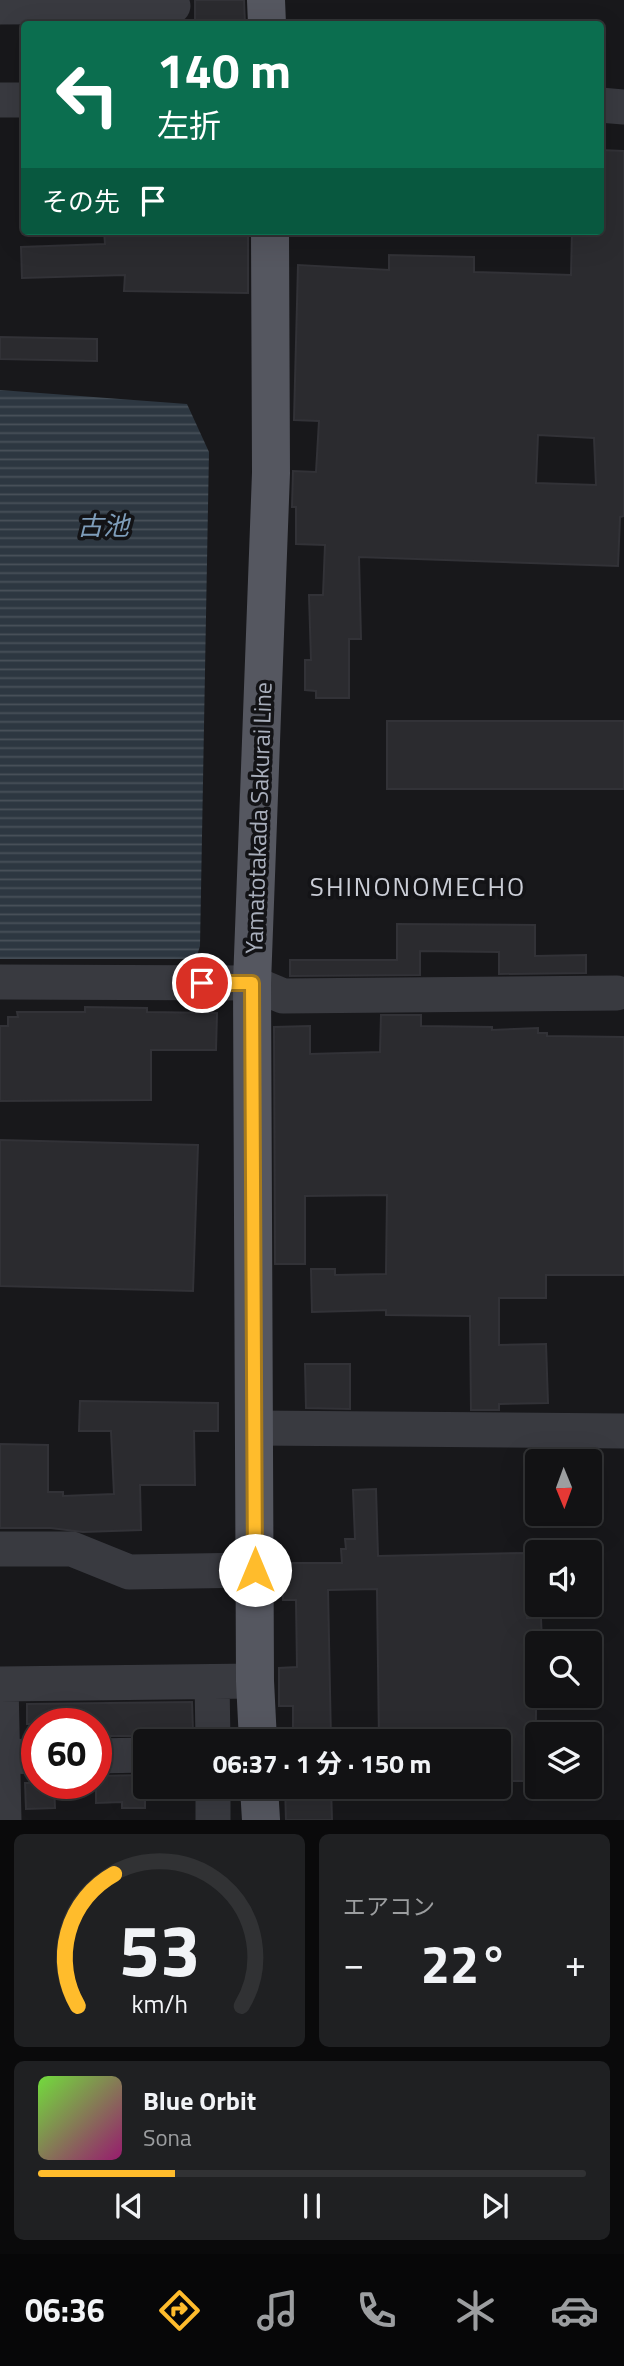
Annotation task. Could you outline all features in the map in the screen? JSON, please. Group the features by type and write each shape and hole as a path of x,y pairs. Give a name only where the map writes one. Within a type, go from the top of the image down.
{"main road":[{"path":"266,0 267,21"},
{"name":"Yamatotakada Sakurai Line","path":"258,1729 252,983 271,473 270,235"},
{"path":"260,1799 261,1820"}],"street":[{"path":"14,5 173,10"},
{"path":"0,100 21,100"},
{"path":"604,105 624,107"},
{"path":"0,982 252,983 283,996 617,993"},
{"path":"254,1428 624,1431"},
{"path":"0,1549 72,1549 129,1572 255,1570"},
{"path":"4,1820 0,1684 256,1681"},
{"path":"212,1682 213,1729"},
{"path":"112,1756 133,1755"},
{"path":"1,1757 21,1756"},
{"path":"213,1799 213,1820"}],"water":[{"name":"古池","path":"0,390 187,404 209,452 200,946 196,959 0,959"}],"building":[{"path":"195,0 244,0 245,21 195,21"},
{"path":"604,150 624,151 624,516 620,517 618,566 359,557 361,639 349,639 349,698 316,698 316,691 305,690 305,660 311,660 309,595 323,595 325,545 296,544 296,507 292,507 293,471 316,472 319,421 294,420 298,265 389,270 389,255 474,257 474,272 571,275 572,235 604,235","holes":["538,435 594,438 596,485 536,483"]},
{"path":"104,235 248,235 248,293 124,291 125,275 22,278 21,247 105,244"},
{"path":"0,337 97,339 97,361 0,359"},
{"path":"387,721 624,721 624,789 387,789"},
{"path":"397,924 535,925 535,956 586,955 586,973 499,974 499,952 420,951 420,975 290,976 290,960 397,960"},
{"path":"85,1007 147,1008 147,1012 217,1013 216,1050 151,1050 151,1100 0,1101 0,1026 8,1026 8,1017 18,1017 17,1012 85,1012"},
{"path":"381,1015 421,1015 421,1026 492,1027 492,1030 538,1028 538,1033 547,1033 547,1036 624,1037 624,1275 546,1275 546,1298 499,1298 499,1345 546,1344 548,1403 499,1404 499,1410 471,1410 470,1316 386,1315 386,1310 312,1312 311,1269 335,1269 335,1275 386,1274 387,1195 305,1196 305,1264 275,1264 274,1027 310,1026 310,1054 380,1052"},
{"path":"0,1140 198,1145 193,1291 0,1286"},
{"path":"305,1364 350,1364 350,1409 306,1408"},
{"path":"80,1401 218,1403 218,1431 194,1431 195,1485 140,1485 141,1530 83,1532 51,1528 0,1528 0,1444 48,1445 48,1492 63,1492 63,1496 114,1494 111,1431 79,1431"},
{"path":"376,1489 378,1556 525,1553 525,1617 541,1618 542,1631 525,1631 525,1708 536,1708 536,1722 525,1722 525,1781 511,1781 511,1729 379,1729 377,1589 328,1590 331,1729 293,1729 293,1706 279,1706 279,1668 297,1667 296,1600 283,1600 283,1595 276,1595 276,1563 342,1563 341,1549 346,1549 345,1539 355,1539 353,1490"},
{"path":"192,1702 193,1729 133,1729 133,1736 112,1736 112,1708 27,1708 27,1704"},
{"path":"133,1775 133,1799 145,1799 145,1808 122,1808 122,1802 96,1803 96,1799 112,1799 112,1776"},
{"path":"26,1799 55,1799 55,1808 26,1809"},
{"path":"285,1799 331,1799 332,1820 286,1820"}],"district":[{"name":"SHINONOMECHO","path":"418,886"}],"route":[{"path":"202,983 252,983 255,1570"}]}
